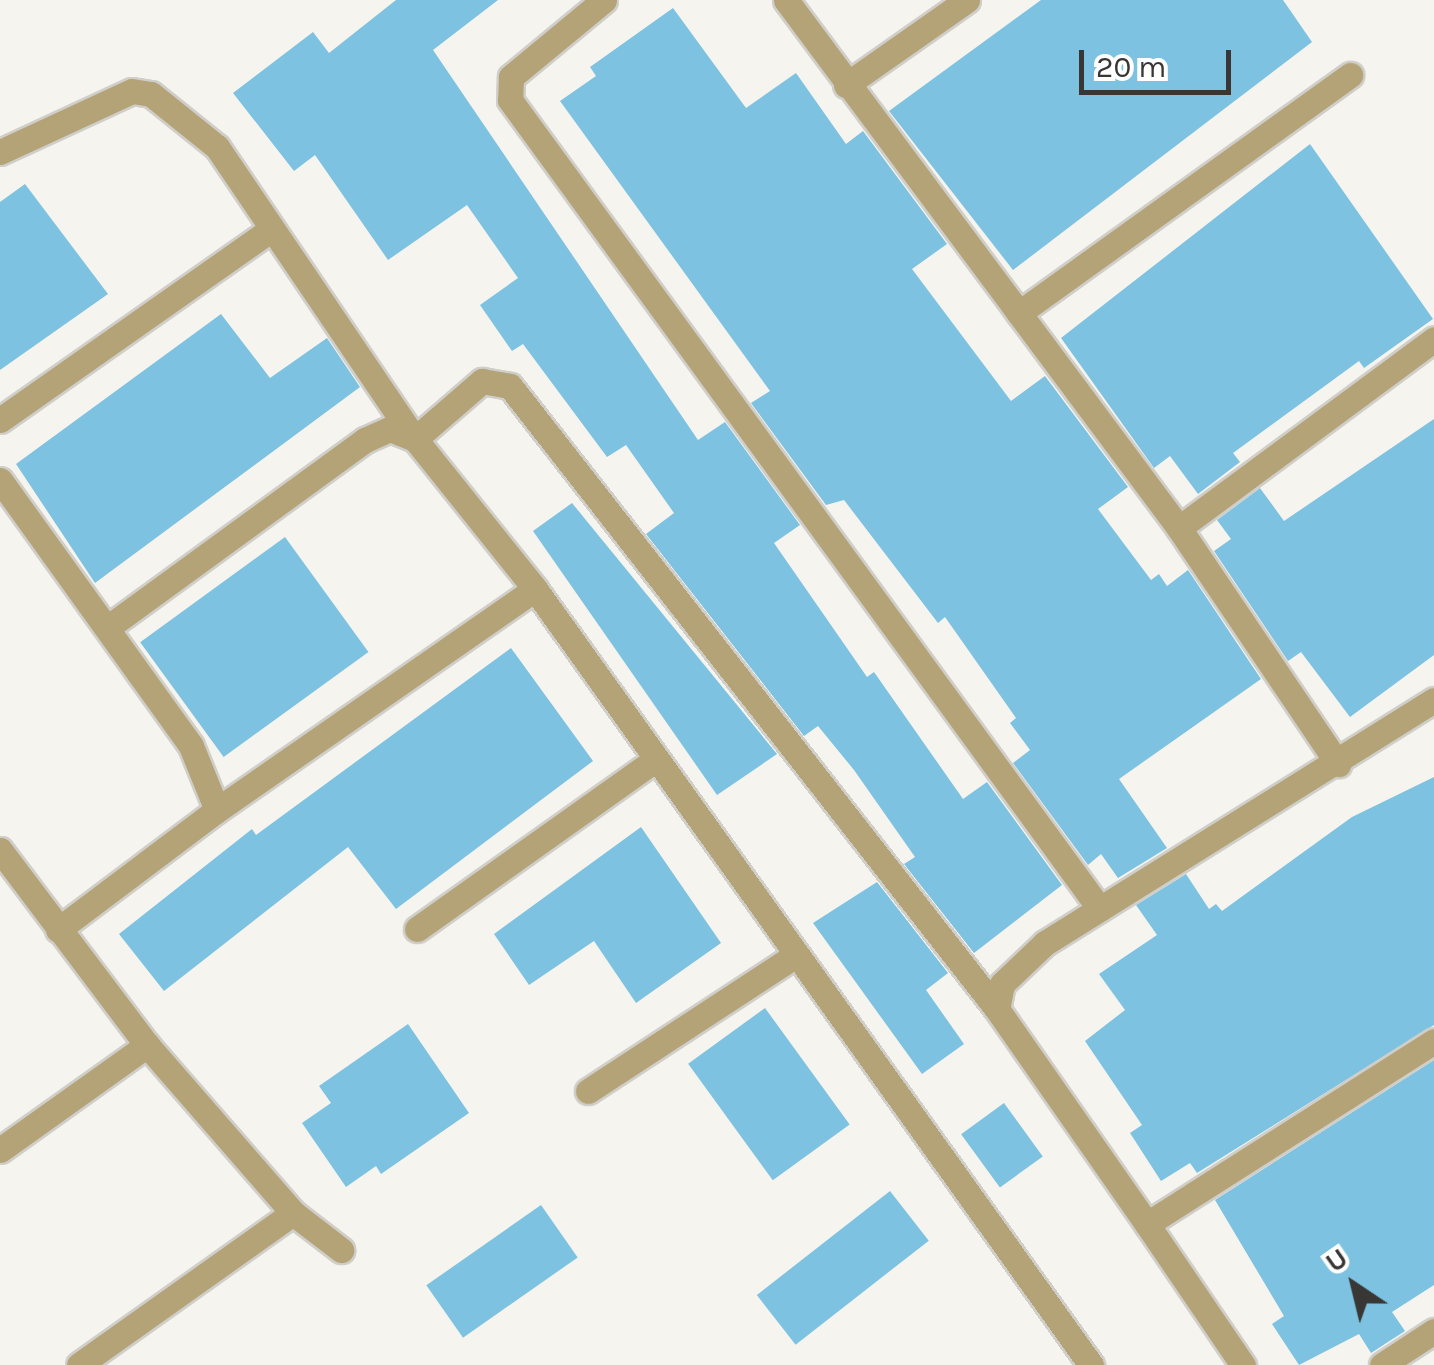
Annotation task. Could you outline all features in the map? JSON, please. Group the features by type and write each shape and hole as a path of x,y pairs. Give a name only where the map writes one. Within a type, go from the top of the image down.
{"street":[{"path":"604,0 511,77 510,100 1100,909"},
{"path":"786,0 1178,528 1338,764"},
{"path":"846,85 967,0"},
{"path":"1019,314 1350,76"},
{"path":"0,152 132,92 151,94 217,148 415,439 535,590 1091,1365"},
{"path":"0,420 272,229"},
{"path":"1178,528 1434,339"},
{"path":"415,439 482,381 522,398 997,1009 1243,1365"},
{"path":"106,628 365,440 390,429 415,439"},
{"path":"0,480 191,746 218,810"},
{"path":"58,930 218,810 535,590"},
{"path":"997,1009 1018,964 1434,700"},
{"path":"417,929 655,760"},
{"path":"0,850 9,877 58,930 146,1045 294,1213 341,1250"},
{"path":"588,1091 794,956"},
{"path":"1147,1224 1434,1041"},
{"path":"0,1150 146,1045"},
{"path":"79,1365 294,1213"},
{"path":"1382,1365 1434,1331"}],"building":[{"path":"396,0 498,0 433,50 698,440 725,422 800,525 774,543 867,677 874,672 963,799 987,782 1062,885 974,953 904,864 915,857 854,770 818,726 804,736 646,534 674,513 626,445 607,457 523,344 512,351 480,305 518,278 467,205 388,260 315,155 294,171 233,93 313,32 329,53"},
{"path":"1041,0 1283,0 1312,42 1013,270 889,111"},
{"path":"673,8 746,108 796,73 846,144 863,131 947,244 912,269 1011,401 1045,376 1128,487 1098,509 1151,580 1159,574 1167,586 1188,570 1261,679 1119,779 1167,848 1118,878 1101,854 1088,865 1013,763 1030,750 1010,723 1016,718 945,617 938,623 844,500 826,505 751,403 770,391 560,101 596,76 590,67"},
{"path":"1310,144 1433,319 1364,368 1359,361 1233,453 1240,462 1198,494 1170,456 1154,468 1061,338"},
{"path":"25,184 108,294 0,370 0,202"},
{"path":"221,314 270,378 327,338 360,387 95,583 16,464"},
{"path":"1434,419 1434,655 1350,717 1301,652 1288,661 1214,551 1231,539 1217,520 1260,488 1284,521"},
{"path":"572,503 777,754 717,795 533,531"},
{"path":"285,537 368,652 224,757 140,642"},
{"path":"511,648 593,761 396,909 348,847 164,991 119,934 252,829 256,835"},
{"path":"1434,777 1434,1025 1197,1173 1190,1163 1161,1181 1130,1133 1142,1125 1085,1041 1125,1010 1099,974 1157,935 1136,905 1186,874 1209,909 1216,904 1222,911 1352,817"},
{"path":"641,827 721,943 636,1003 594,941 529,985 494,934"},
{"path":"877,882 948,973 926,990 964,1044 922,1074 813,923"},
{"path":"765,1008 850,1124 773,1180 688,1064"},
{"path":"408,1024 469,1113 381,1174 376,1166 346,1187 302,1123 331,1103 319,1086"},
{"path":"1434,1060 1434,1285 1392,1312 1405,1331 1371,1353 1359,1334 1299,1365 1272,1324 1284,1316 1215,1200"},
{"path":"1004,1103 1043,1156 1000,1188 961,1134"},
{"path":"890,1191 929,1241 796,1345 757,1295"},
{"path":"541,1205 578,1257 463,1338 426,1285"}]}
